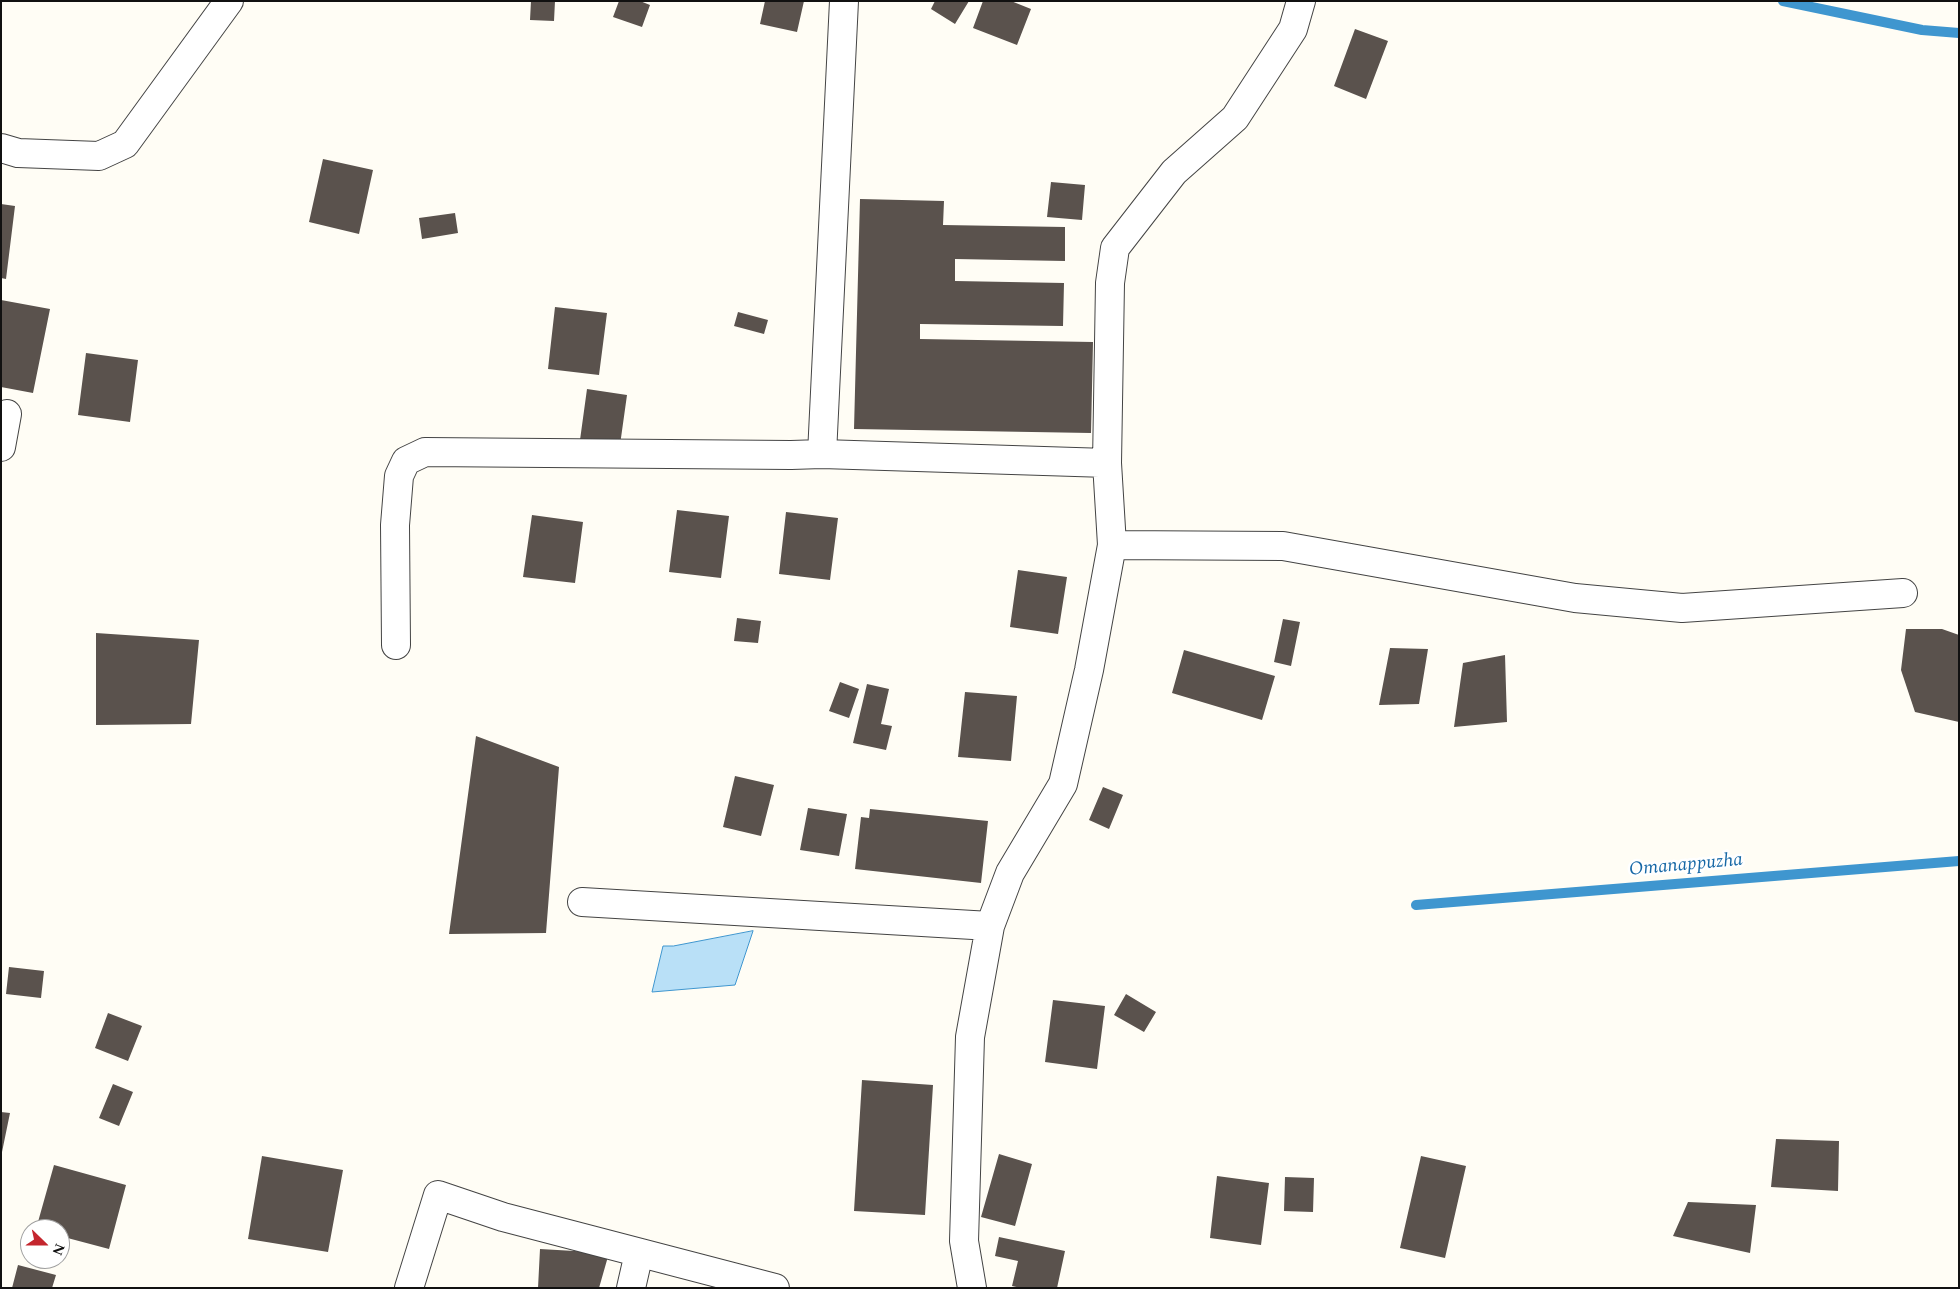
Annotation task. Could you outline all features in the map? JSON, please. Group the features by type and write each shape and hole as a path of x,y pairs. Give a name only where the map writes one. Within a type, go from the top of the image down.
{"street":[{"path":"1,148 18,153 99,156 125,144 229,1"},
{"path":"822,454 844,1"},
{"path":"972,1288 964,1241 970,1037 990,926 1010,873 1063,784 1089,670 1112,544 1107,463 1110,283 1115,248 1174,172 1235,118 1293,29 1301,1"},
{"path":"1,446 7,414"},
{"path":"396,645 395,525 398,476 406,461 425,452 822,454 1107,463"},
{"path":"1112,544 1283,546 1575,598 1682,608 1903,593"},
{"path":"582,902 990,926"},
{"path":"409,1288 438,1195 503,1217 775,1288"},
{"path":"631,1288 639,1252"}],"water":[{"path":"753,931 735,985 652,992 663,946 673,946"}],"building":[{"path":"531,1 555,1 554,21 530,20"},
{"path":"619,1 640,1 650,5 642,27 613,17"},
{"path":"765,1 804,1 797,32 760,24"},
{"path":"935,1 969,1 955,24 931,9"},
{"path":"983,1 1011,1 1031,9 1017,45 973,28"},
{"path":"1355,29 1388,41 1366,99 1334,86"},
{"path":"323,159 373,170 359,234 309,222"},
{"path":"1051,182 1085,185 1082,220 1047,217"},
{"path":"860,199 944,201 943,225 1065,227 1065,261 955,259 955,281 1064,283 1063,326 920,324 920,339 1093,342 1091,433 854,429"},
{"path":"1,204 15,206 6,279 1,278"},
{"path":"455,213 458,233 422,239 419,218"},
{"path":"1,300 50,309 33,393 1,387"},
{"path":"555,307 607,313 599,375 548,369"},
{"path":"738,312 768,320 764,334 734,326"},
{"path":"86,353 138,360 130,422 78,415"},
{"path":"587,389 627,395 620,445 580,440"},
{"path":"677,510 729,516 721,578 669,572"},
{"path":"786,512 838,518 830,580 779,574"},
{"path":"532,515 583,522 575,583 523,577"},
{"path":"1018,570 1067,577 1058,634 1010,627"},
{"path":"737,618 761,621 758,643 734,641"},
{"path":"1283,619 1300,622 1291,666 1274,662"},
{"path":"1906,629 1942,629 1959,635 1959,722 1915,712 1901,670"},
{"path":"96,633 199,640 191,724 96,725"},
{"path":"1390,648 1428,649 1419,704 1379,705"},
{"path":"1184,650 1275,676 1262,720 1172,693"},
{"path":"1505,655 1507,722 1454,727 1463,663"},
{"path":"840,682 859,689 849,718 829,711"},
{"path":"867,684 889,689 881,724 892,726 886,750 853,743"},
{"path":"965,692 1017,696 1011,761 958,757"},
{"path":"476,736 559,767 546,933 449,934"},
{"path":"735,776 774,785 761,836 723,827"},
{"path":"1103,787 1123,795 1109,829 1089,820"},
{"path":"808,808 847,814 839,856 800,850"},
{"path":"870,809 988,821 981,883 855,869 861,817 869,818"},
{"path":"9,967 44,971 41,998 6,994"},
{"path":"1126,994 1156,1012 1144,1032 1114,1015"},
{"path":"1053,1000 1105,1006 1097,1069 1045,1062"},
{"path":"108,1013 142,1026 128,1061 95,1048"},
{"path":"862,1080 933,1085 925,1215 854,1211"},
{"path":"113,1084 133,1092 119,1126 99,1118"},
{"path":"1,1112 10,1113 2,1152 1,1152"},
{"path":"1776,1139 1839,1141 1838,1191 1771,1187"},
{"path":"999,1154 1032,1164 1015,1226 981,1217"},
{"path":"262,1156 343,1170 328,1252 248,1239"},
{"path":"1421,1156 1466,1166 1445,1258 1400,1248"},
{"path":"54,1165 126,1185 109,1249 70,1239 70,1219 39,1219"},
{"path":"1217,1176 1269,1183 1261,1245 1210,1238"},
{"path":"1285,1177 1314,1178 1313,1212 1284,1211"},
{"path":"1688,1202 1756,1205 1750,1253 1673,1236"},
{"path":"999,1237 1065,1251 1057,1288 1021,1288 1012,1286 1018,1261 995,1256"},
{"path":"540,1249 609,1253 599,1288 538,1288"},
{"path":"18,1265 20,1266 20,1269 33,1269 56,1275 52,1288 12,1288"}],"waterway":[{"path":"1783,1 1922,30 1959,33"},
{"name":"Omanappuzha","path":"1416,905 1959,861"}]}
